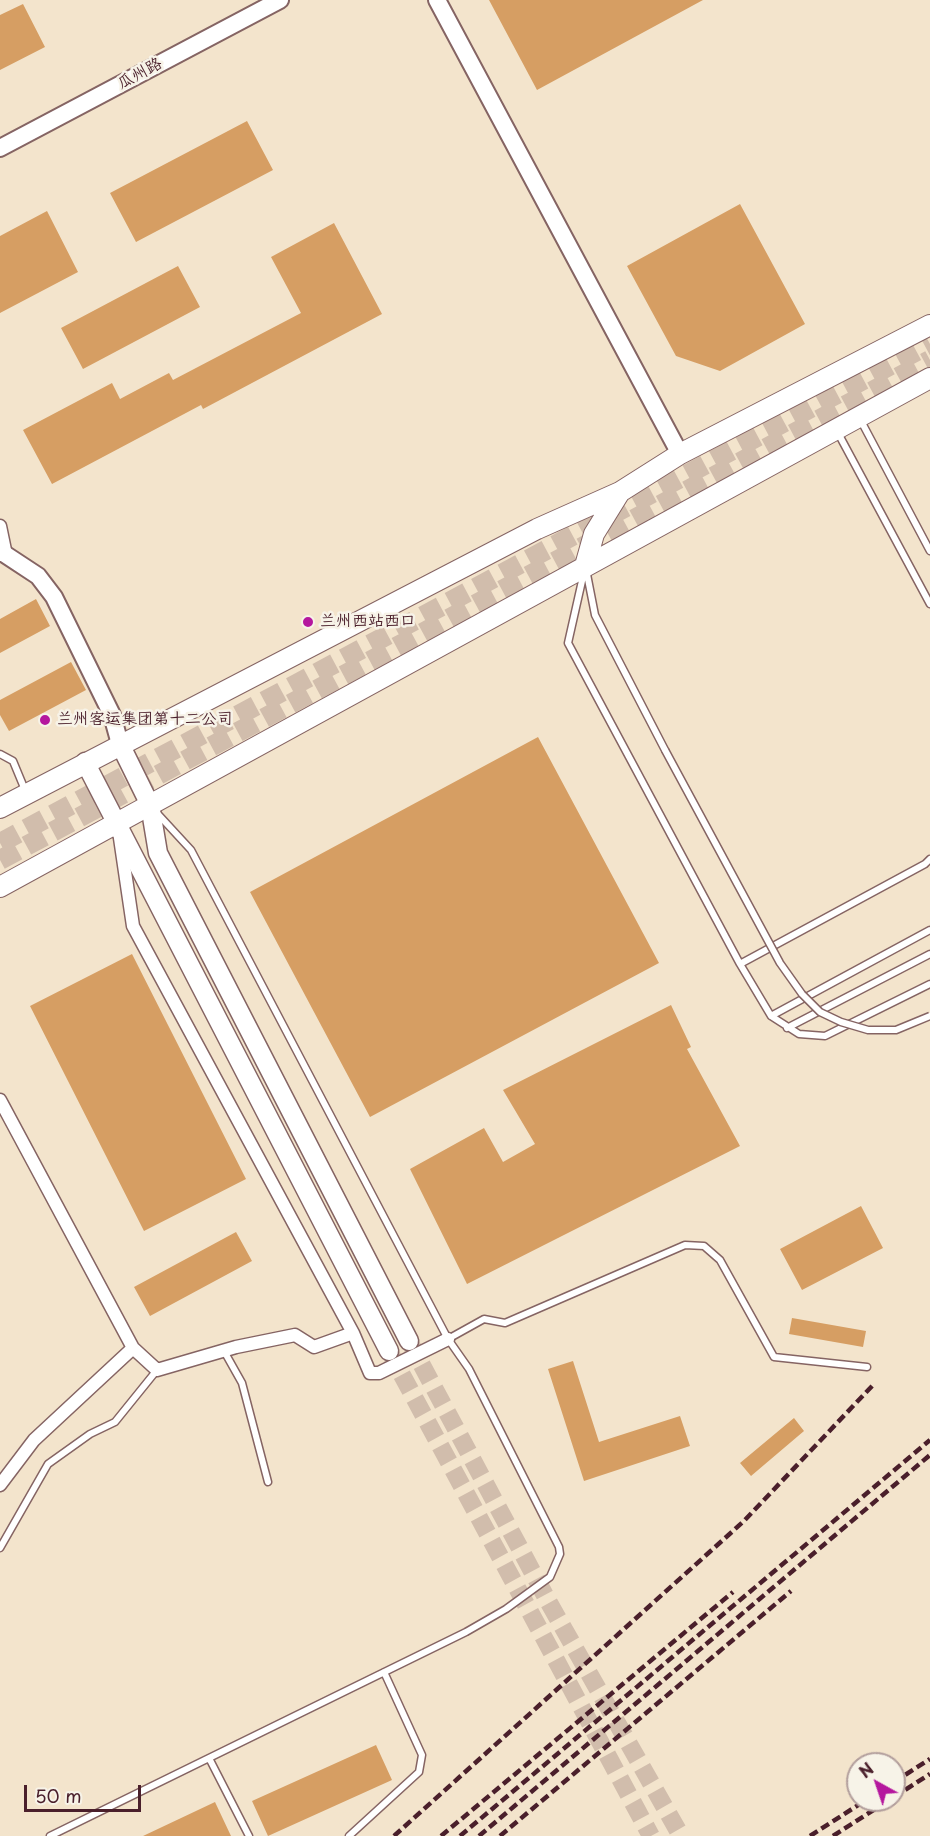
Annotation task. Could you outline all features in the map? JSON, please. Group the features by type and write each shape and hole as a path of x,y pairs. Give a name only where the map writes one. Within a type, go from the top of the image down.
{"main road":[{"path":"0,808 537,530 620,492 680,454 930,325"},
{"path":"0,887 930,378"},
{"path":"585,566 601,519 620,492"},
{"path":"120,744 150,805 158,853 409,1341"},
{"path":"85,762 389,1351"}],"street":[{"name":"瓜州路","path":"0,148 280,0"},
{"path":"437,0 680,454"},
{"path":"0,526 1,556 39,576 54,597 112,715 120,744"},
{"path":"117,822 133,926 353,1333 370,1373 379,1373 448,1338"},
{"path":"0,1100 133,1348 157,1370 224,1351 295,1335 314,1347 353,1333"},
{"path":"0,1485 34,1440 133,1348"}],"lane":[{"path":"859,417 930,550"},
{"path":"836,430 930,604"},
{"path":"585,566 595,615 780,963 802,994 820,1012 868,1030 896,1030 930,1016"},
{"path":"585,566 568,643 740,964 771,1016 787,1028 812,1037 825,1036 930,984"},
{"path":"0,754 13,761 26,794"},
{"path":"50,1836 384,1672 506,1609 550,1577 560,1554 560,1547 469,1369 448,1338 191,850 150,805"},
{"path":"740,964 925,864 930,859"},
{"path":"771,1016 930,930"},
{"path":"787,1028 930,954"},
{"path":"448,1338 484,1318 506,1323 685,1245 704,1246 720,1260 774,1358 867,1367"},
{"path":"224,1351 242,1383 268,1482"},
{"path":"0,1548 48,1464 90,1434 115,1422 157,1370"},
{"path":"349,1836 419,1772 422,1755 384,1672"},
{"path":"209,1758 249,1836"}],"building":[{"path":"489,0 703,0 537,90"},
{"path":"23,4 45,47 0,70 0,15"},
{"path":"247,121 273,170 136,242 110,193"},
{"path":"740,204 805,324 720,371 676,356 627,266"},
{"path":"47,211 78,272 0,313 0,236"},
{"path":"334,223 382,314 203,409 201,405 52,484 23,430 112,383 120,399 169,373 173,380 301,313 271,257"},
{"path":"178,266 200,307 83,369 61,328"},
{"path":"36,599 50,626 0,653 0,619"},
{"path":"71,662 86,690 9,731 0,715 0,700"},
{"path":"538,737 659,963 370,1117 250,892"},
{"path":"132,954 246,1179 144,1231 30,1006"},
{"path":"671,1005 691,1047 687,1049 740,1146 467,1284 410,1169 484,1128 503,1162 535,1144 503,1090"},
{"path":"861,1206 883,1248 802,1290 780,1249"},
{"path":"236,1232 252,1261 150,1316 134,1287"},
{"path":"792,1318 866,1331 863,1347 789,1334"},
{"path":"573,1361 599,1442 680,1416 690,1446 584,1481 548,1369"},
{"path":"794,1418 804,1431 751,1476 740,1463"},
{"path":"376,1745 392,1780 268,1836 252,1801"},
{"path":"215,1802 231,1836 143,1836"}],"tunnel":[{"path":"0,843 930,344"},
{"path":"0,860 930,360"},
{"path":"409,1341 548,1601 681,1836"},
{"path":"389,1351 651,1836"}],"railway":[{"path":"394,1836 744,1521 874,1384"},
{"path":"460,1836 930,1440"},
{"path":"479,1836 930,1455"},
{"path":"500,1836 791,1591"},
{"path":"441,1836 733,1592"},
{"path":"906,1774 930,1759"},
{"path":"906,1789 930,1774"},
{"path":"810,1836 847,1812"},
{"path":"833,1836 870,1812"}],"place":[{"name":"兰州西站西口","path":"308,622"},
{"name":"兰州客运集团第十二公司","path":"45,720"}]}
